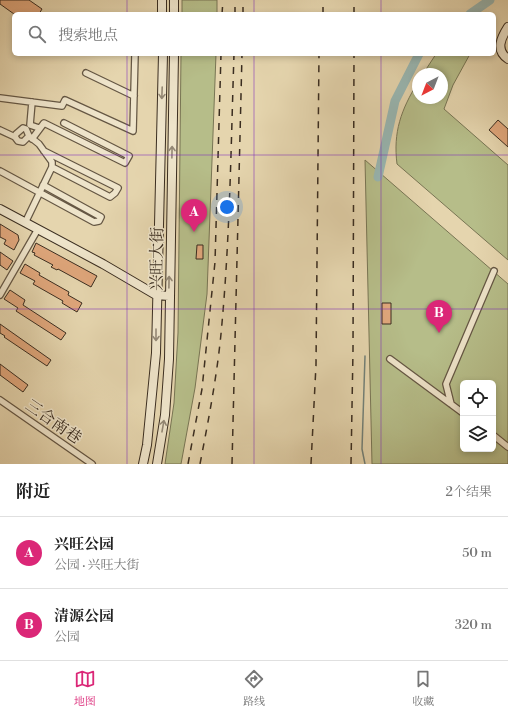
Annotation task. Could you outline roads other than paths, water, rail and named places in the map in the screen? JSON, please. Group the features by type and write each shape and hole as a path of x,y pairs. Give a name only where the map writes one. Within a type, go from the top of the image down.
{"main road":[{"path":"160,0 162,12"},
{"path":"174,0 174,12"},
{"path":"508,27 501,39 500,48 503,55 508,59"},
{"name":"兴旺大街","path":"143,464 147,445 156,353 156,295 163,56"},
{"name":"兴旺大街","path":"157,464 165,415 169,359 174,56"},
{"path":"0,209 103,264 156,295 169,296"}],"street":[{"path":"0,98 62,106 65,100 133,131 135,56"},
{"path":"86,73 134,96"},
{"path":"32,102 30,125 40,128"},
{"path":"0,130 18,141 23,142 44,123 125,164 129,156 64,123"},
{"path":"15,138 16,134 23,128 29,132 30,137 44,151 52,162 52,167 25,223"},
{"path":"44,151 118,188 110,197 52,167"},
{"path":"0,171 40,191 94,222 99,221 102,217 43,185"},
{"path":"0,296 38,229"},
{"path":"451,404 446,384 494,271"},
{"path":"390,359 460,411"},
{"name":"三合南巷","path":"0,400 92,464"},
{"path":"496,437 508,447"}],"waterway":[{"path":"473,12 490,0"},
{"path":"378,177 395,101 418,56"},
{"path":"365,356 362,449 365,464"}],"railway":[{"path":"222,12 223,0"},
{"path":"235,0 235,12"},
{"path":"243,0 243,12"},
{"path":"323,0 323,12"},
{"path":"354,0 354,12"},
{"path":"188,464 202,389 215,262 221,56"},
{"path":"200,464 216,376 225,290 229,223 234,56"},
{"path":"232,464 242,56"},
{"path":"311,464 316,365 319,56"},
{"path":"351,464 354,56"}],"place":[{"name":"兴旺公园","path":"194,232"},
{"name":"清源公园","path":"439,333"}]}
